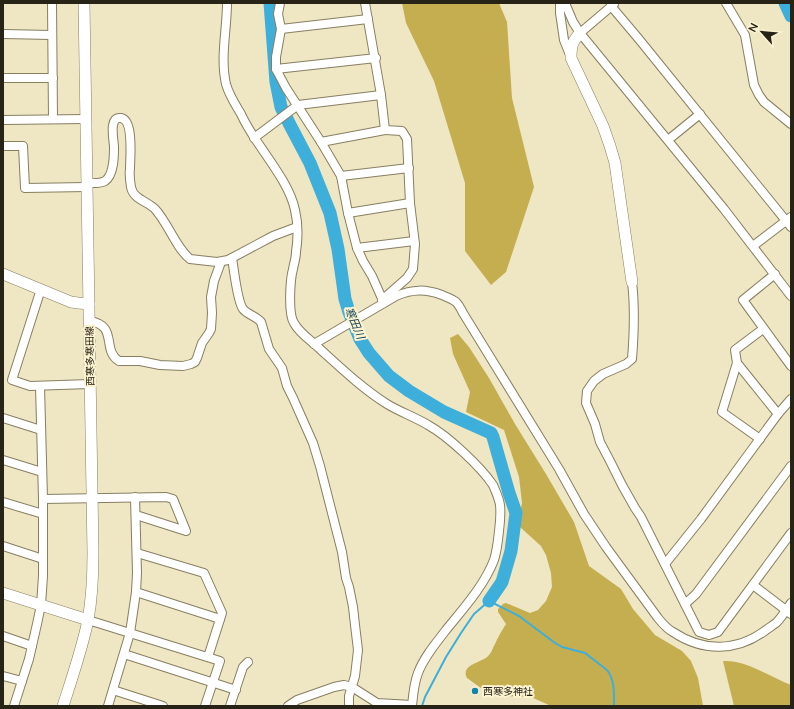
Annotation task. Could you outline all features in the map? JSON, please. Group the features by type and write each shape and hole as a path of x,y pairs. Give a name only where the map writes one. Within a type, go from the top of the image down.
{"main road":[{"name":"西寒多寒田線","path":"63,706 73,676 88,620 93,570 84,3"},
{"path":"580,33 572,44 571,58 603,126 615,163 632,282"},
{"path":"3,274 72,302 78,304 89,304"},
{"path":"3,593 88,620"}],"street":[{"path":"52,3 53,119"},
{"path":"227,3 224,63 226,83 232,100 254,138 288,190 296,212 296,252 291,282 291,316 294,324 314,344 367,390 387,404 429,425 478,467 491,482 497,494 500,510 497,546 492,565 482,584 434,647 418,672 412,706 377,703 346,685 334,686 297,700 288,706"},
{"path":"280,3 278,14 281,29 276,57 276,69 286,88 341,176 348,214 357,248 383,301"},
{"path":"365,3 382,95 385,130"},
{"path":"560,3 564,40 571,58"},
{"path":"565,3 573,22 580,33 668,140 791,296"},
{"path":"726,3 745,35 754,85 759,95 764,102 791,124"},
{"path":"580,33 613,4 638,38 789,221 753,246"},
{"path":"281,29 368,19"},
{"path":"3,34 52,35"},
{"path":"276,69 376,58"},
{"path":"3,78 53,78"},
{"path":"254,138 298,105 382,95"},
{"path":"668,140 700,114"},
{"path":"3,146 23,146 25,188 87,185 102,182 109,177 112,165 114,145 112,128 116,119 123,118 128,126 130,139 130,173 131,189 133,194 151,206 165,222 188,258 191,259 221,262 232,258 273,236 297,227"},
{"path":"3,120 86,119"},
{"path":"321,142 385,130 402,131 407,139 410,203 414,240 413,269 407,278 383,301"},
{"path":"341,176 409,168"},
{"path":"348,214 410,203"},
{"path":"357,248 414,240"},
{"path":"232,258 242,307 261,322 269,349 282,368 287,386 311,439 320,466 342,552 353,607 358,650 355,676 349,696 349,706"},
{"path":"89,321 98,323 106,329 112,355 116,360 183,366 192,364 197,358 202,343 211,329 211,297 221,262"},
{"path":"775,274 743,300 791,366"},
{"path":"632,282 632,359 626,364 603,374 594,381 587,391 586,403 595,424 600,442 635,508 642,517 699,632 709,635 718,632 791,533"},
{"path":"12,380 41,290"},
{"path":"314,344 383,301 406,292 418,290 432,292 456,302 552,456 584,514 606,547 658,618 673,632 693,643 716,647 738,645 757,637 775,624 789,609 753,586"},
{"path":"760,439 722,412 737,363 735,350 763,329"},
{"path":"737,363 778,414"},
{"path":"3,377 30,386 90,384"},
{"path":"14,706 32,646 41,605 44,576 40,386"},
{"path":"665,564 701,519 778,414 791,399"},
{"path":"3,418 41,430"},
{"path":"3,460 42,472"},
{"path":"685,604 696,594 791,466"},
{"path":"108,706 130,633 136,592 137,553 135,497"},
{"path":"43,499 166,497 173,499 186,531 136,515"},
{"path":"3,502 43,514"},
{"path":"3,546 43,559"},
{"path":"137,553 204,574 222,613 208,657"},
{"path":"136,592 220,619"},
{"path":"88,620 220,661 205,706"},
{"path":"3,636 32,646"},
{"path":"124,654 236,690"},
{"path":"230,706 243,667 248,662"},
{"path":"3,676 22,681"},
{"path":"113,690 163,706"}],"shaded area":[{"path":"402,3 499,3 507,22 512,98 534,187 506,272 491,285 465,251 465,183 434,81 406,23"},
{"path":"458,334 469,347 489,378 574,522 589,566 621,589 633,609 655,635 682,651 691,661 698,678 703,706 551,706 531,697 502,696 493,689 481,688 467,678 466,673 469,667 489,655 506,624 498,612 498,609 506,603 530,613 538,610 546,601 552,587 551,573 546,555 541,546 520,527 518,522 522,503 519,477 504,430 466,412 470,392 453,354 450,338"},
{"path":"723,661 750,666 791,685 791,706 734,706"}],"waterway":[{"name":"寒田川","path":"270,3 276,82 281,107 310,163 330,213 338,249 345,299 360,339 369,353 389,376 409,391 444,412 491,433 493,437 516,513 511,551 502,582 489,601"},
{"path":"785,3 791,16"},
{"path":"422,706 425,697 446,657 461,633 474,614 489,601 519,616 562,647 585,653 607,670 613,683 614,706"}],"place":[{"name":"西寒多神社","path":"475,691"}]}
